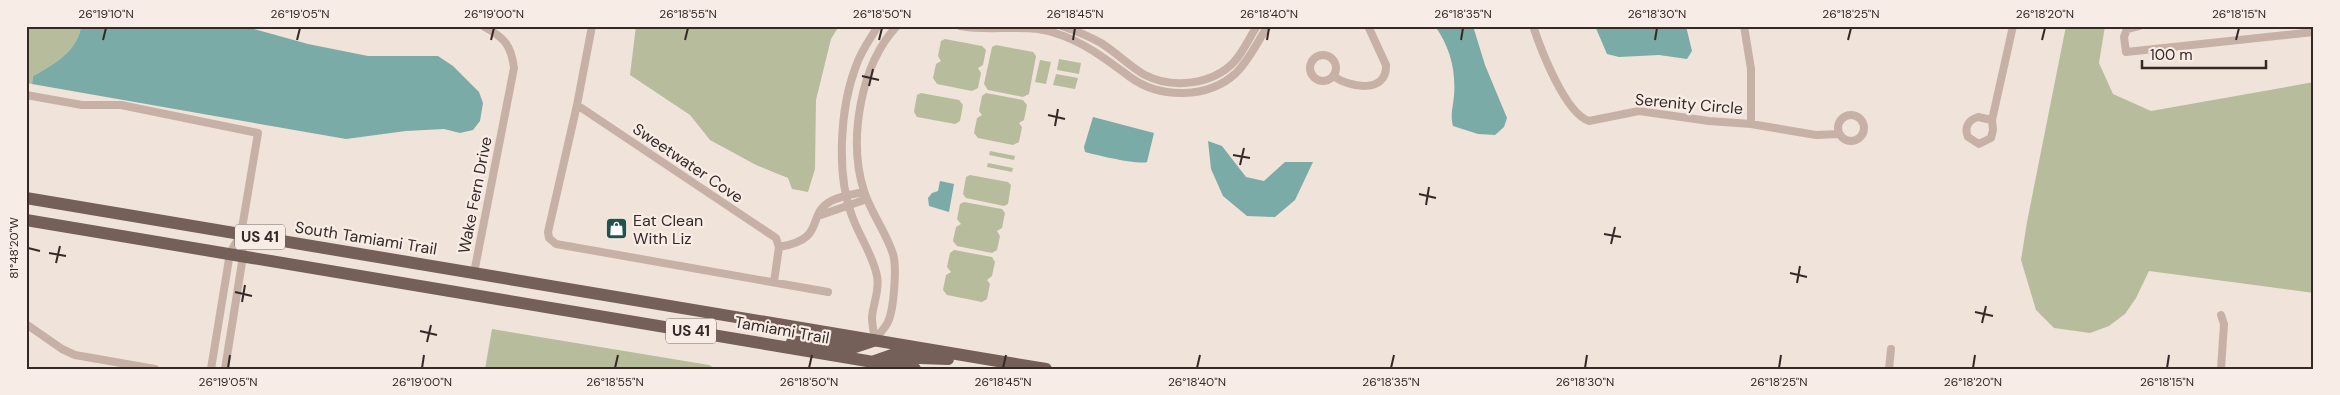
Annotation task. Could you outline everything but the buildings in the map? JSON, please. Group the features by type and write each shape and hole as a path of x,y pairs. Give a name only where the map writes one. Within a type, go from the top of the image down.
{"main road":[{"name":"South Tamiami Trail","path":"26,198 494,276"},
{"name":"US 41","path":"26,220 243,256"},
{"name":"Tamiami Trail","path":"243,256 763,343 870,365 890,367"},
{"name":"Tamiami Trail","path":"494,276 875,340"},
{"path":"763,343 820,342 856,347 875,340"},
{"name":"US 41","path":"875,340 1046,369"},
{"path":"870,365 895,354 920,358 995,360"},
{"name":"US 41","path":"890,367 915,369"}],"street":[{"name":"Wake Fern Drive","path":"474,273 514,68 511,49 484,26"},
{"path":"592,26 577,105 548,232 549,238 556,244 828,292"},
{"path":"875,340 872,318 878,279 875,266 846,196 843,160 849,90 864,46 878,26"},
{"path":"875,340 889,321 895,267 891,248 866,195 858,151 864,88 872,64 881,47 897,26"},
{"path":"960,26 1055,30 1098,52 1130,77 1147,87 1166,92 1190,93 1209,88 1235,74 1250,56 1268,26"},
{"path":"1062,26 1084,34 1102,44 1151,78 1188,84 1223,71 1235,61 1257,26"},
{"path":"1333,76 1345,83 1370,87 1382,80 1386,65 1368,26"},
{"name":"Serenity Circle","path":"1533,26 1548,64 1569,102 1582,119 1595,122 1639,111 1716,122 1751,124 1816,135 1839,134"},
{"name":"Serenity Circle","path":"1744,26 1751,69 1751,124"},
{"path":"1992,120 2013,26"},
{"path":"2139,26 2127,29 2124,37 2126,52 2314,32"},
{"path":"26,95 75,104 121,105 258,133 241,234 243,256 226,369"},
{"name":"Sweetwater Cove","path":"577,105 776,238 779,248"},
{"path":"774,282 779,248 802,242 812,233 818,216 830,202 846,196 866,195"},
{"path":"818,216 849,206 866,195"},
{"path":"210,369 230,254 241,234"},
{"path":"2221,315 2224,324 2221,369"},
{"path":"26,324 62,350 155,369"},
{"path":"1889,369 1892,348"}],"green space":[{"path":"26,26 81,26 79,35 70,50 49,67 33,76 32,84 26,83"},
{"path":"636,26 839,26 831,39 816,100 815,169 808,192 792,189 788,178 756,165 710,140 690,115 630,75"},
{"path":"2066,26 2105,26 2099,63 2113,94 2151,111 2314,82 2314,293 2149,271 2136,298 2125,314 2109,326 2090,333 2054,328 2036,310 2021,260"},
{"path":"945,39 982,46 986,50 983,65 978,68 981,73 978,88 972,91 937,84 933,78 936,64 941,61 938,56 941,41"},
{"path":"996,45 1033,52 1036,56 1029,94 1023,97 988,90 984,84 992,47"},
{"path":"1059,59 1081,63 1079,74 1057,70"},
{"path":"1040,60 1051,62 1046,84 1035,82"},
{"path":"1056,74 1078,78 1075,89 1053,85"},
{"path":"921,93 959,100 963,105 960,121 955,124 917,117 914,112 917,95"},
{"path":"986,93 1023,100 1027,105 1024,120 1019,123 1022,127 1019,142 1013,145 978,138 974,133 977,118 982,115 979,111 982,96"},
{"path":"990,151 1015,156 1014,160 989,155"},
{"path":"988,163 1013,168 1012,172 987,167"},
{"path":"970,175 1008,182 1011,185 1008,204 1004,206 966,198 963,194 966,177"},
{"path":"964,202 1002,209 1005,213 1002,228 997,231 1000,236 997,250 992,253 957,246 953,241 956,227 961,224 957,219 960,204"},
{"path":"954,250 992,257 995,262 992,276 987,280 990,284 987,299 982,302 947,295 943,290 946,275 951,272 947,267 950,253"},
{"path":"492,329 709,365 716,369 485,369"}],"water":[{"path":"81,26 231,27 254,29 308,44 368,56 438,56 453,66 479,92 483,103 480,121 473,130 460,133 444,129 406,131 346,139 32,84 33,76 49,67 70,50 79,35"},
{"path":"1435,26 1473,26 1485,65 1507,118 1504,127 1495,135 1478,134 1453,126 1453,68 1445,42"},
{"path":"1595,26 1686,26 1692,51 1687,59 1659,55 1619,57 1607,54"},
{"path":"1093,117 1154,133 1147,162 1126,161 1085,152 1084,147"},
{"path":"1208,141 1222,146 1246,177 1264,181 1285,162 1313,162 1295,200 1275,217 1247,216 1223,196 1211,169"},
{"path":"940,181 954,184 949,212 929,206 928,198 932,193 938,191"}],"place":[{"name":"Eat Clean With Liz","path":"617,229"}]}
